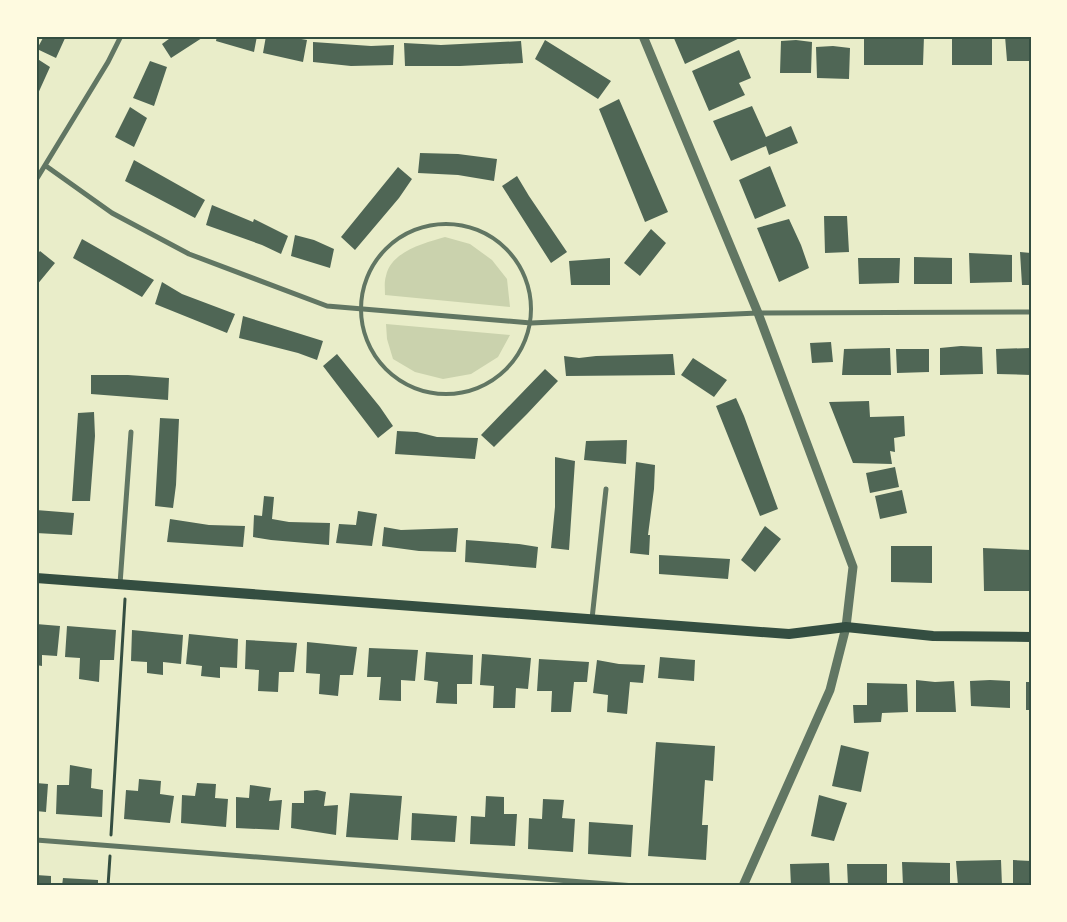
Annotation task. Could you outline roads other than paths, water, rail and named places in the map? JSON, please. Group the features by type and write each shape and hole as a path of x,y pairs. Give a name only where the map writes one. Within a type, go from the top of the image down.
{"main road":[{"path":"36,578 789,634 846,627 933,636 1031,637"}],"street":[{"path":"36,180 108,62 121,36"},
{"path":"643,36 758,313 853,567 846,627 830,690 744,886"},
{"path":"46,166 112,214 189,254 327,306 531,324 758,313 1031,312"},
{"path":"123,585 131,432"},
{"path":"592,619 606,489"},
{"path":"36,840 635,886"}],"lane":[{"path":"454,224 481,231 489,236 504,246 522,268 531,295 531,324 521,350 504,372 480,388 453,394 425,392 399,380 379,361 365,336 361,308 365,281 379,256 400,237 426,226 454,224"}]}
